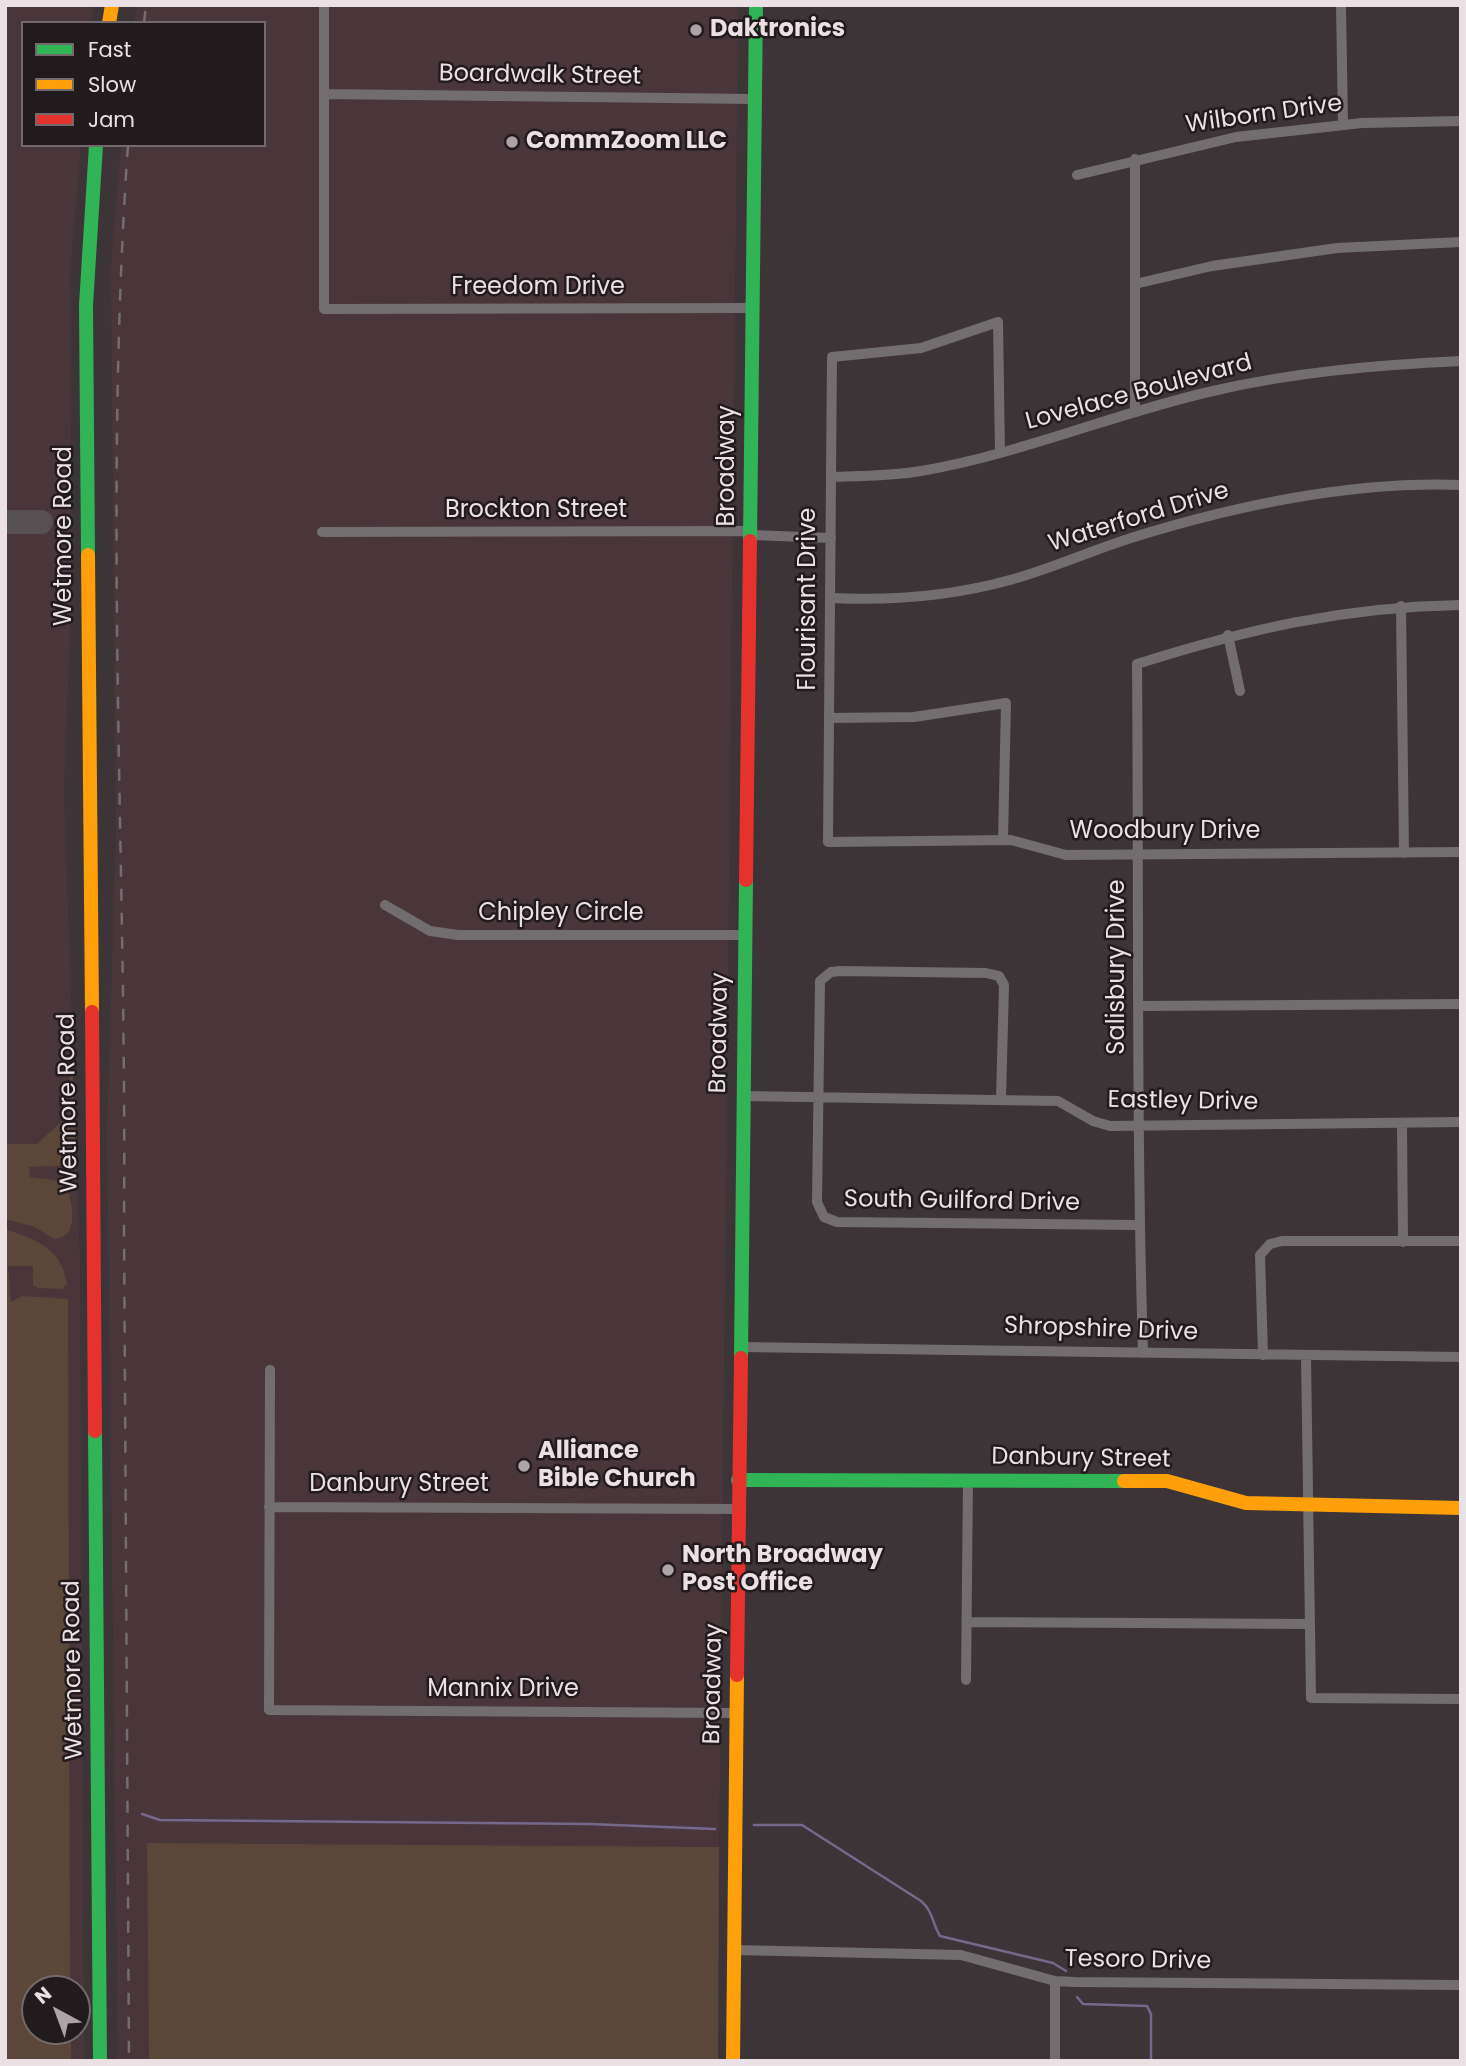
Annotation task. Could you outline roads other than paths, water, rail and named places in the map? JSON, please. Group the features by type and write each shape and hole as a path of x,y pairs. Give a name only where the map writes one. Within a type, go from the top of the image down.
{"main road":[{"name":"Broadway","path":"733,2061 756,5"},
{"name":"Wetmore Road","path":"96,147 86,306 100,2061"},
{"name":"Danbury Street","path":"738,1480 1167,1481 1236,1502 1461,1508"}],"street":[{"path":"324,5 325,94"},
{"path":"1341,5 1343,125"},
{"name":"Boardwalk Street","path":"325,94 754,99"},
{"name":"Freedom Drive","path":"325,94 324,309 752,308"},
{"name":"Wilborn Drive","path":"1077,175 1236,137 1343,125 1461,121"},
{"path":"1135,159 1135,411"},
{"path":"1135,284 1212,266 1337,248 1461,242"},
{"name":"Flourisant Drive","path":"828,842 832,357 921,348 998,322 1000,453"},
{"name":"Lovelace Boulevard","path":"831,477 920,471 1000,453 1135,411 1215,390 1334,369 1461,361"},
{"name":"Waterford Drive","path":"831,598 950,594 1012,580 1132,538 1248,507 1330,493 1461,485"},
{"name":"Brockton Street","path":"322,532 751,533 831,538"},
{"path":"1240,691 1228,635 1321,615 1401,606 1461,605"},
{"path":"1401,606 1404,853"},
{"name":"Salisbury Drive","path":"1143,1353 1137,1126 1140,1006 1137,664 1228,635"},
{"path":"830,718 914,717 1006,703 1003,840"},
{"name":"Woodbury Drive","path":"828,842 1003,840 1024,842 1066,855 1461,852"},
{"name":"Chipley Circle","path":"385,905 430,931 458,935 745,935"},
{"path":"819,1097 818,989 825,975 840,971 986,973 999,976 1003,985 1001,1099"},
{"path":"1140,1006 1461,1003"},
{"name":"Eastley Drive","path":"742,1096 1058,1101 1093,1121 1110,1126 1461,1122"},
{"name":"South Guilford Drive","path":"819,1097 817,1202 822,1216 830,1220 1139,1225"},
{"path":"1402,1122 1403,1242"},
{"path":"1263,1355 1260,1255 1270,1244 1282,1241 1461,1241"},
{"name":"Shropshire Drive","path":"740,1347 1461,1357"},
{"path":"1306,1355 1311,1698 1461,1699"},
{"path":"269,1507 270,1370"},
{"path":"966,1680 968,1479"},
{"name":"Danbury Street","path":"269,1507 738,1509"},
{"name":"Mannix Drive","path":"269,1507 269,1710 736,1713"},
{"path":"967,1622 1310,1624"},
{"name":"Tesoro Drive","path":"734,1950 961,1955 1055,1981 1461,1985"},
{"path":"1055,1981 1055,2061"}],"waterway":[{"path":"142,1814 160,1820 590,1824 715,1829"},
{"path":"754,1825 802,1825 921,1901 928,1909 940,1936 1053,1963 1066,1971"},
{"path":"1077,1997 1083,2004 1147,2006 1151,2014 1151,2061"}],"railway":[{"path":"144,21 146,5"},
{"path":"128,147 117,415 117,550 124,1089 129,2061"}],"place":[{"name":"Daktronics","path":"696,30"},
{"name":"CommZoom LLC","path":"512,142"},
{"name":"Alliance Bible Church","path":"524,1466"},
{"name":"North Broadway Post Office","path":"668,1570"}]}
